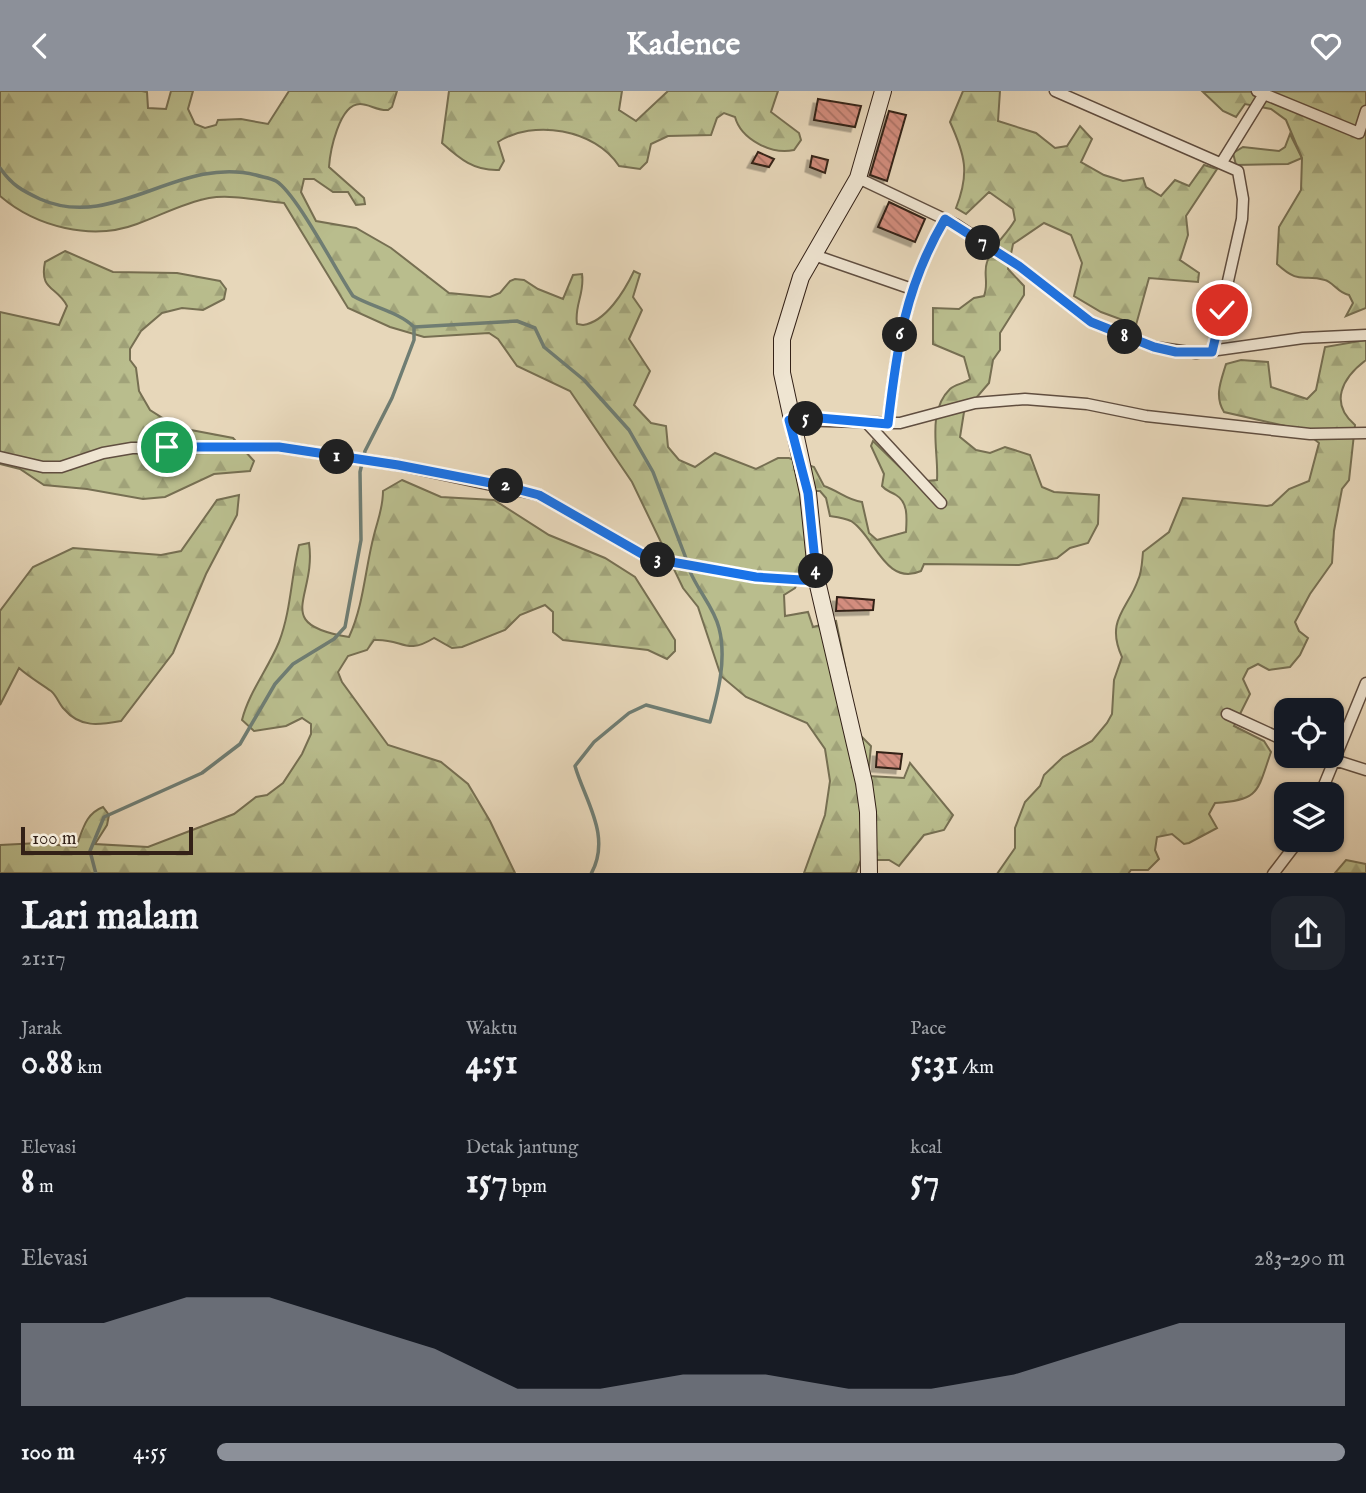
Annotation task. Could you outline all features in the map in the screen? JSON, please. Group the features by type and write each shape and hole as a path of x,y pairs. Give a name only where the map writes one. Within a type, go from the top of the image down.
{"main road":[{"path":"869,873 868,812 864,783 817,581 808,493 789,420 782,373 782,339 801,277 858,178 883,91"}],"street":[{"path":"1055,91 1238,171 1244,199 1236,252 1212,352"},
{"path":"1222,162 1261,93 1359,133 1366,111"},
{"path":"858,178 945,219 1019,266 1091,322 1154,347 1176,352 1212,352 1303,338 1366,335"},
{"path":"888,424 900,334 912,289 945,219"},
{"path":"814,255 912,289"},
{"path":"789,420 888,424 920,420 975,403 1025,399 1087,404 1146,416 1310,434 1366,433"},
{"path":"866,422 941,503"},
{"path":"0,457 43,467 61,467 103,453 132,448 279,447 398,465 539,495 649,558 756,577 817,581"},
{"path":"1344,725 1366,683"},
{"path":"1227,713 1274,735"},
{"path":"1344,763 1366,770"},
{"path":"1273,873 1290,852"}],"green space":[{"path":"0,91 142,91 147,92 148,108 166,109 171,91 193,91 188,109 195,124 205,128 216,125 218,120 241,119 268,124 289,91 397,91 392,107 388,110 363,104 353,106 341,120 334,140 329,167 364,198 365,204 356,205 348,192 333,192 314,179 304,179 301,192 316,221 356,228 391,248 449,293 490,297 500,293 515,279 524,280 563,299 573,275 582,274 576,317 577,324 583,325 607,312 634,271 640,274 633,297 642,310 629,339 650,371 634,405 651,423 666,426 668,447 679,460 695,467 715,453 756,469 778,458 789,458 814,467 824,486 862,502 869,533 877,540 906,532 906,516 905,506 900,498 882,486 884,474 871,446 873,441 915,482 937,480 935,433 938,409 950,389 970,379 964,357 933,344 933,308 959,309 974,298 984,296 986,266 990,256 1015,220 1013,209 989,192 966,214 956,208 963,184 964,164 950,122 963,91 1000,91 998,121 1036,133 1055,148 1067,146 1080,126 1092,139 1081,162 1104,175 1123,181 1143,178 1146,187 1161,196 1175,180 1189,186 1204,165 1217,169 1186,216 1188,235 1180,260 1199,273 1198,282 1149,278 1136,325 1101,312 1074,296 1082,263 1071,235 1044,223 1013,244 1008,269 1024,286 1024,295 1000,333 1000,350 993,360 989,383 964,412 960,437 976,450 990,453 1005,447 1030,455 1042,487 1054,492 1099,495 1098,524 1088,543 1070,548 1057,558 1019,565 924,564 921,571 909,574 898,572 889,566 851,521 830,516 826,498 820,491 812,491 822,573 802,573 795,588 784,595 785,616 808,612 813,627 836,621 859,734 871,746 868,776 904,778 910,763 953,815 944,830 924,835 899,866 889,860 861,860 856,873 804,873 825,815 830,781 825,749 807,723 746,697 721,676 698,607 683,588 632,482 570,391 517,366 498,339 489,333 424,337 390,327 348,308 284,203 237,197 209,198 137,224 102,231 65,228 30,216 0,196"},
{"path":"449,91 622,91 619,110 636,121 668,91 778,91 771,112 799,133 801,140 794,150 767,148 750,138 738,125 735,117 724,113 717,118 711,135 668,136 651,144 647,162 640,169 619,166 595,143 579,136 563,131 528,131 498,142 504,161 499,170 490,170 468,163 442,143"},
{"path":"1366,91 1366,308 1346,316 1353,303 1349,295 1328,281 1291,275 1277,264 1279,227 1301,190 1302,158 1286,120 1271,109 1245,104 1236,117 1223,111 1203,92"},
{"path":"1290,134 1302,158 1288,164 1236,165 1233,153 1243,147 1279,151 1285,147"},
{"path":"65,251 113,272 177,273 220,281 226,289 224,299 203,310 182,308 162,313 141,331 130,349 130,360 136,368 139,391 150,410 169,422 191,430 233,438 254,461 250,471 214,474 165,497 143,499 44,485 20,469 0,464 0,312 59,325 67,306 47,283 44,271 45,262"},
{"path":"1366,340 1366,360 1351,375 1342,391 1342,408 1355,425 1349,480 1342,489 1334,531 1332,563 1310,594 1295,622 1299,631 1308,638 1300,655 1290,667 1269,670 1258,664 1248,669 1243,679 1250,694 1234,726 1264,741 1271,752 1259,785 1249,796 1215,803 1209,814 1217,828 1189,843 1184,844 1172,834 1157,837 1155,850 1159,859 1148,870 1131,870 1129,873 998,873 1015,848 1015,828 1025,802 1040,786 1044,775 1063,757 1092,741 1112,714 1114,680 1122,657 1117,644 1117,624 1139,577 1143,552 1169,532 1183,498 1267,506 1272,505 1289,489 1309,481 1319,443 1303,430 1224,412 1219,394 1226,364 1241,360 1268,362 1271,387 1307,399 1316,390 1325,347"},
{"path":"402,480 441,497 494,500 549,535 605,558 635,577 675,640 675,651 667,659 648,650 563,640 553,632 553,612 545,605 520,615 505,630 462,647 452,648 434,638 416,646 374,640 367,650 348,656 338,672 342,682 388,745 441,762 468,784 490,821 515,873 0,873 0,845 39,843 76,847 88,818 103,807 109,815 107,825 95,844 148,847 234,814 256,797 267,795 283,783 302,754 311,734 311,724 302,718 286,726 254,731 242,720 283,630 299,545 309,543 310,562 302,606 304,616 311,625 349,637 361,599 383,491"},
{"path":"239,495 237,515 206,574 173,653 121,721 90,724 77,719 64,709 51,691 19,668 0,705 0,611 33,567 73,548 161,555 181,551 217,500"},
{"path":"1346,860 1366,864 1366,873 1335,873"}],"building":[{"path":"818,99 861,106 855,127 814,120"},
{"path":"889,111 906,115 887,181 870,175"},
{"path":"758,152 774,159 769,167 752,163"},
{"path":"812,156 828,160 825,173 810,167"},
{"path":"889,202 925,219 915,242 878,227"},
{"path":"837,597 874,600 873,610 836,611"},
{"path":"877,752 902,754 900,769 876,767"}],"waterway":[{"path":"0,168 13,183 27,193 67,207 121,201 200,175 228,172 269,178 276,181 295,201 353,296 401,317 414,327 517,321 535,328 544,347 584,380 629,430 653,472 687,561"},
{"path":"96,873 90,851 104,817 202,773 240,744 275,684 293,664 334,639 345,627 361,540 360,472 365,451 392,398 414,340 414,327"},
{"path":"591,873 597,860 598,832 575,766 594,742 629,713 646,705 710,722 720,676 721,640 713,613 689,569"}],"route":[{"path":"167,447 279,447 398,465 501,485 539,495 582,516 622,544 649,558 756,577 817,581 808,493 789,420 819,418 888,424 906,303 918,271 945,219 1019,266 1091,322 1154,347 1176,352 1212,352 1222,310"}]}
